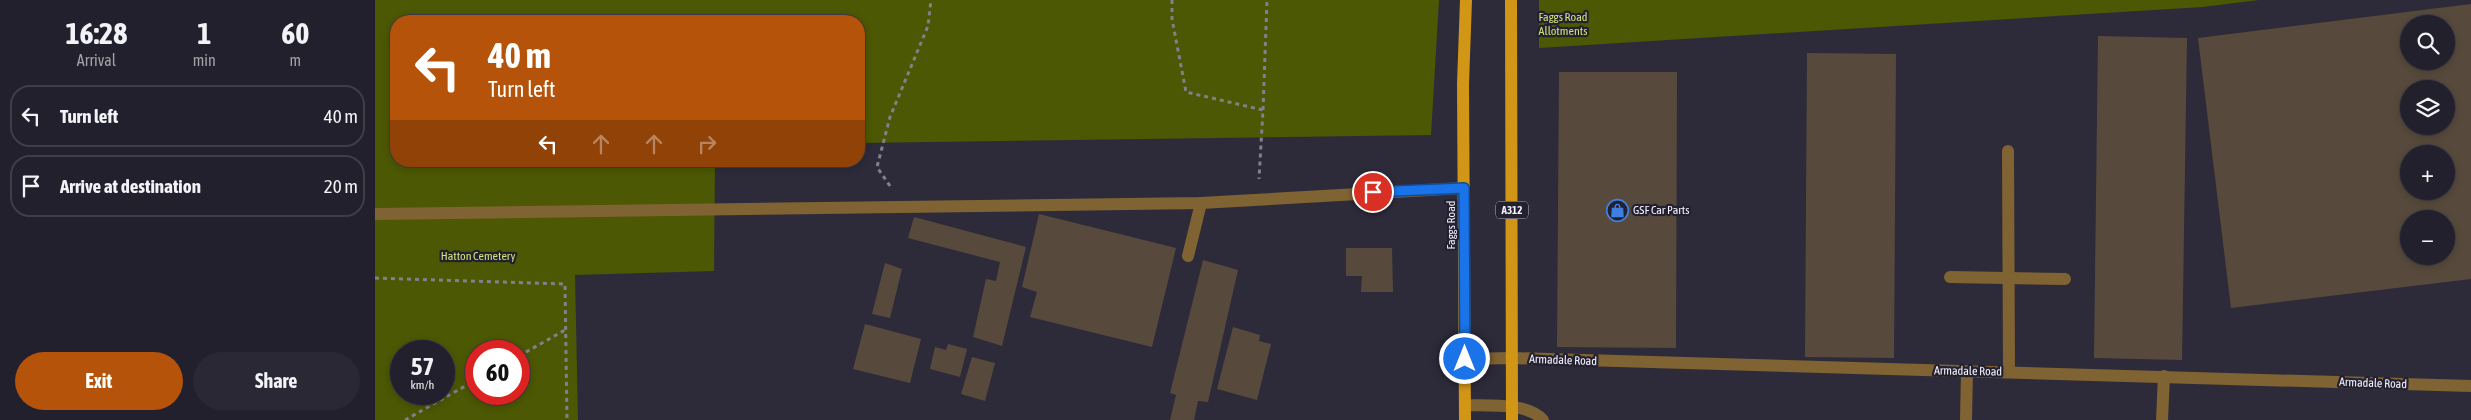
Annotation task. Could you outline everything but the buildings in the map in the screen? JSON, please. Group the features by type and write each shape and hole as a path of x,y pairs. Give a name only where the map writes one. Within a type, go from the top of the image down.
{"main road":[{"name":"Faggs Road","path":"1465,420 1464,188 1466,0"},
{"name":"A312","path":"1511,0 1512,420"}],"street":[{"path":"2008,151 2009,372"},
{"path":"375,214 1201,203 1464,188"},
{"path":"1188,256 1201,203"},
{"path":"1950,277 2065,279"},
{"name":"Armadale Road","path":"1465,359 1513,358 2471,386"},
{"path":"1966,420 1967,371"},
{"path":"2162,420 2164,376"},
{"path":"1465,405 1512,406 1540,416 1543,420"}],"path":[{"path":"903,206 877,167 890,117 928,26 931,0"},
{"path":"1172,0 1172,19 1187,92 1263,110"},
{"path":"1257,200 1267,0"},
{"path":"375,278 565,284 567,420"},
{"path":"530,350 565,330"},
{"path":"405,420 465,386"}],"green space":[{"name":"Hatton Cemetery","path":"375,0 1439,0 1431,135 865,143 865,15 390,15 390,167 715,167 714,271 575,275 578,420 375,420"},
{"name":"Faggs Road Allotments","path":"1539,0 2259,0 2202,7 1539,48"}],"place":[{"name":"GSF Car Parts","path":"1617,210"}],"route":[{"path":"1373,192 1464,188 1465,359"}]}
